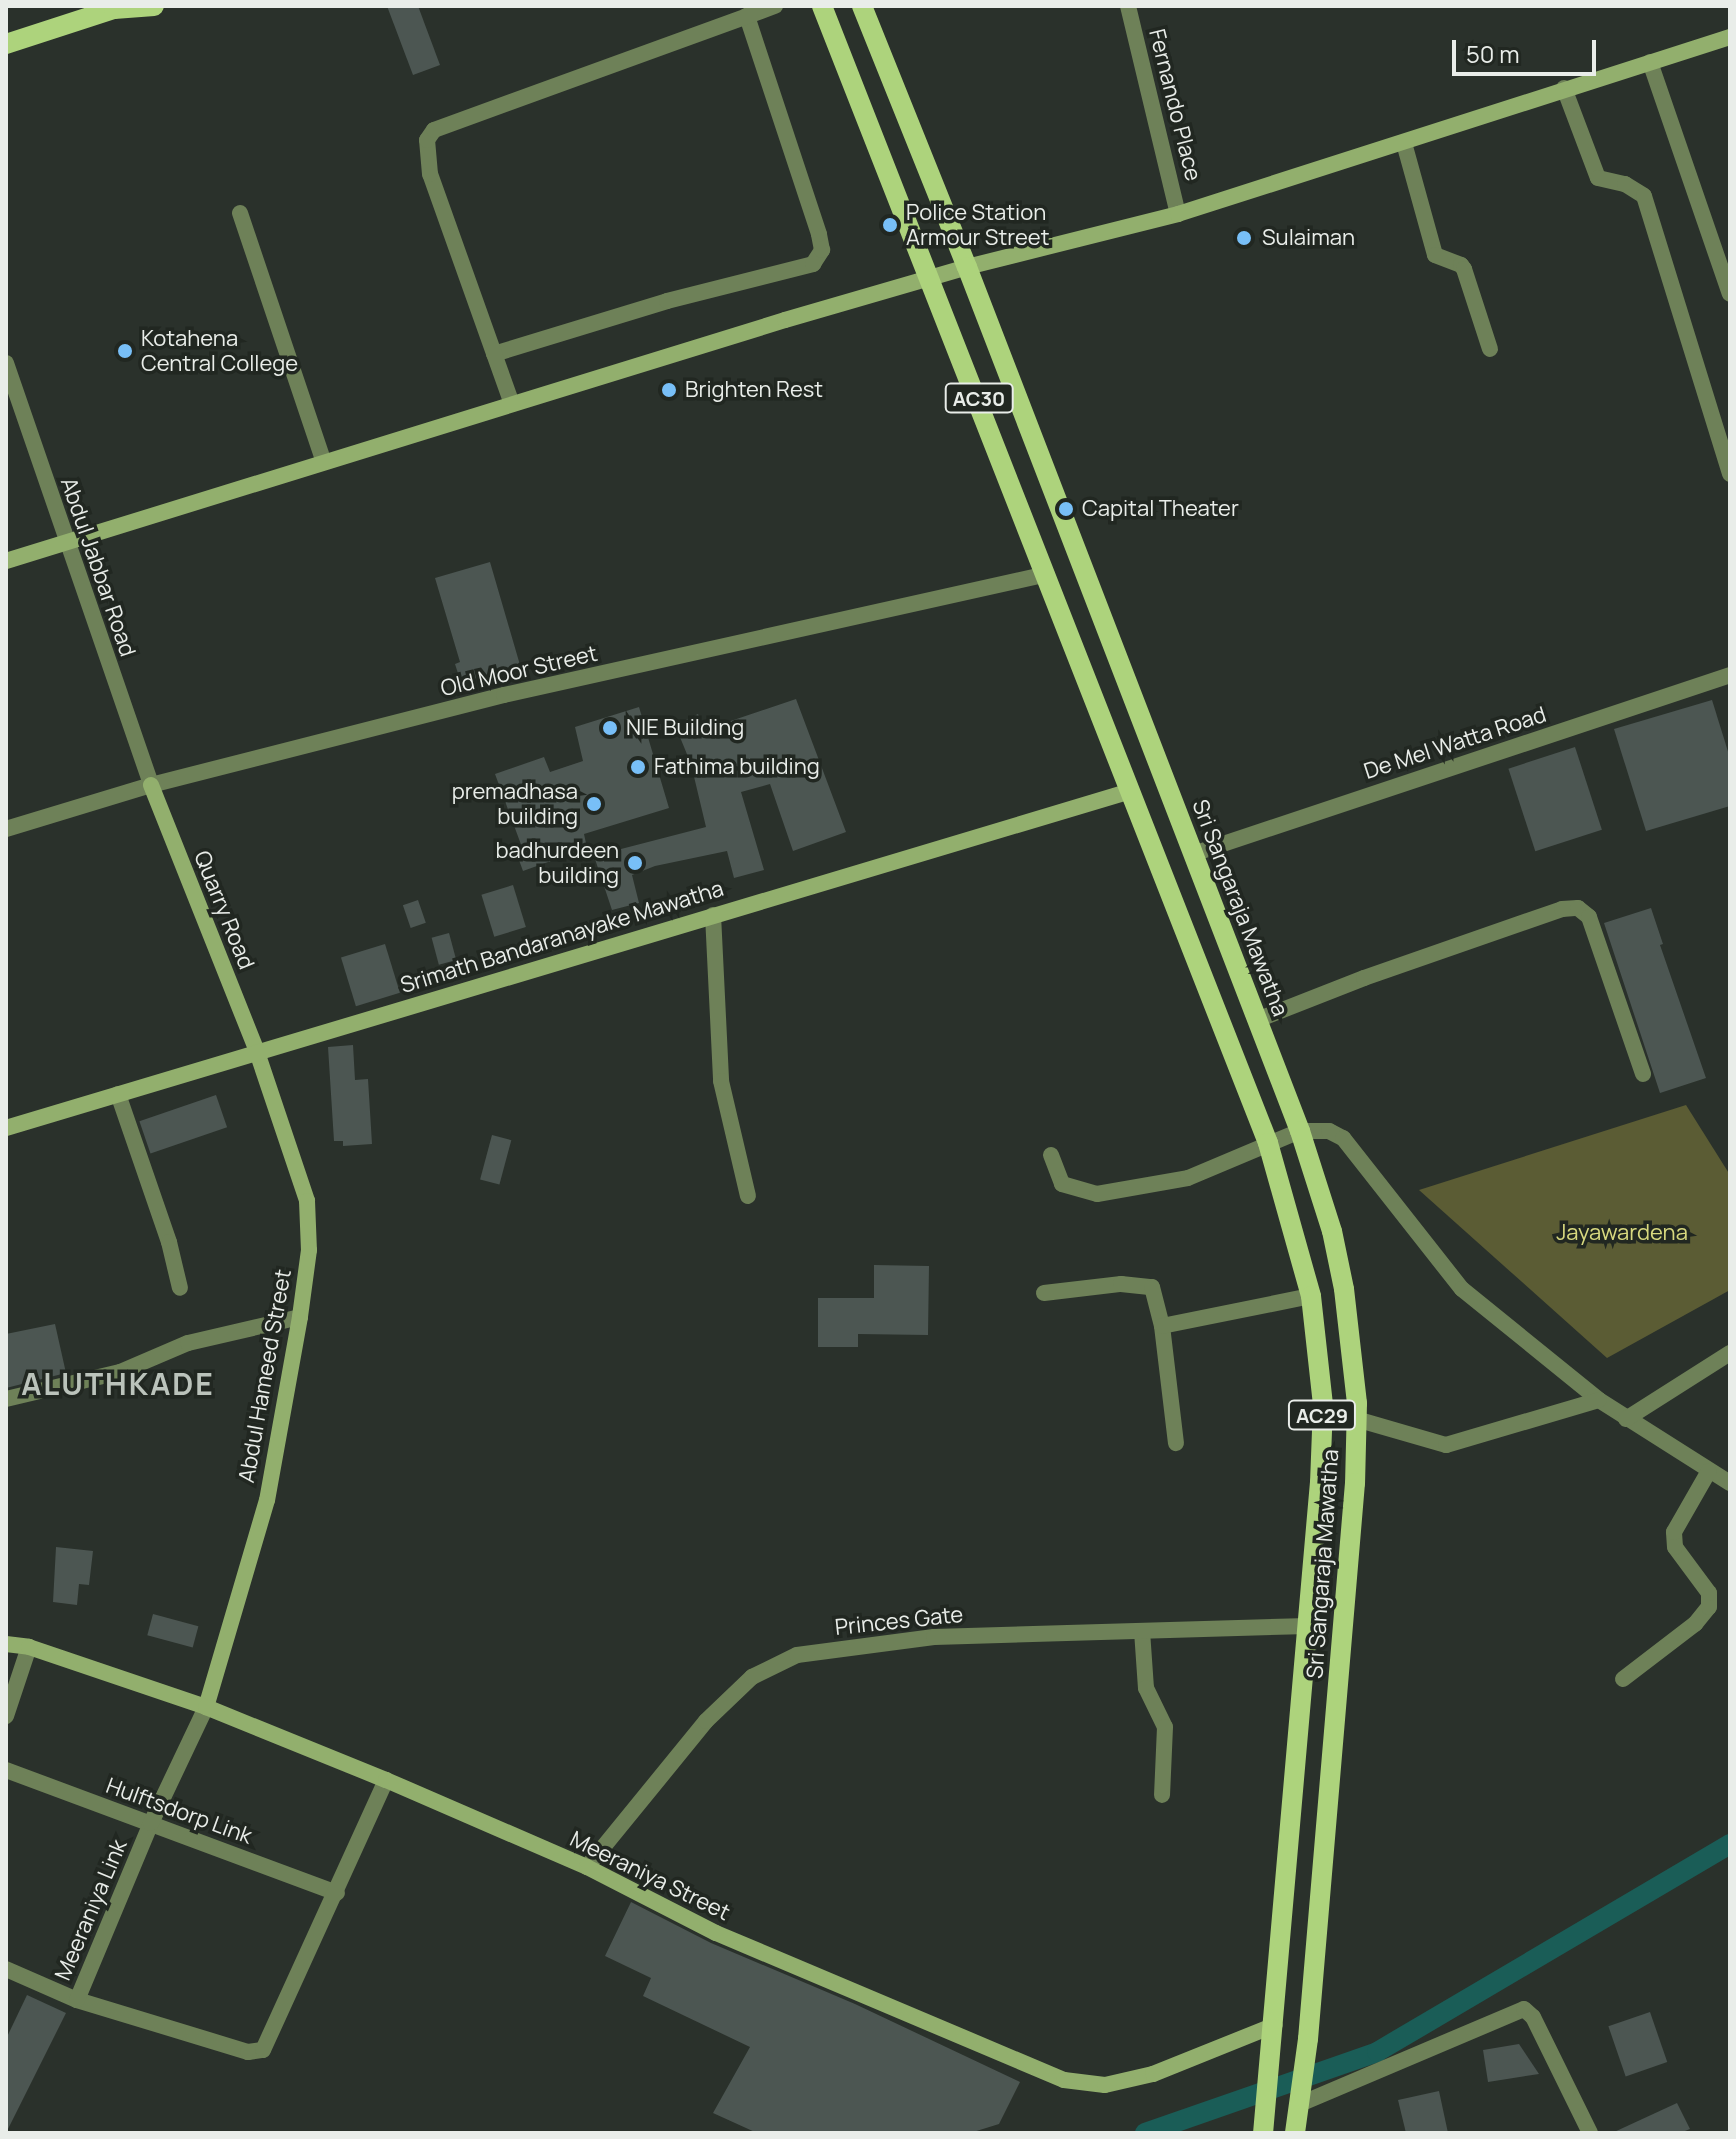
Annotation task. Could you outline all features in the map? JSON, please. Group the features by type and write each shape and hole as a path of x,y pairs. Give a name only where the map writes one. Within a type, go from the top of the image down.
{"main road":[{"path":"6,44 110,8 154,6"},
{"name":"AC30","path":"822,6 932,278 1131,791"},
{"name":"AC30","path":"862,6 967,267 1168,787"},
{"name":"Sri Sangaraja Mawatha","path":"1168,787 1300,1131 1332,1231 1344,1289 1356,1419 1355,1483 1308,2039 1295,2133"},
{"name":"Sri Sangaraja Mawatha","path":"1131,791 1268,1143 1311,1296 1323,1405 1308,1626 1275,2025 1263,2132"}],"street":[{"path":"512,404 430,174 427,140 434,130 775,6"},
{"name":"Fernando Place","path":"1128,6 1178,214"},
{"path":"494,354 667,301 813,264 822,250 819,234 747,16"},
{"path":"6,561 967,267 1178,214 1730,37"},
{"path":"1650,62 1730,294"},
{"path":"1564,88 1598,178 1625,184 1644,196 1730,474"},
{"path":"1404,143 1435,255 1464,269 1490,349"},
{"path":"240,213 324,462"},
{"name":"Abdul Jabbar Road","path":"6,363 151,785"},
{"name":"Old Moor Street","path":"6,829 151,785 504,695 1047,574"},
{"name":"De Mel Watta Road","path":"1193,854 1730,675"},
{"name":"Quarry Road","path":"151,785 257,1052"},
{"name":"Srimath Bandaranayake Mawatha","path":"6,1128 1131,791"},
{"path":"1257,1020 1364,978 1548,913 1578,908 1589,917 1643,1074"},
{"path":"713,915 721,1081 748,1196"},
{"name":"Abdul Hameed Street","path":"206,1707 267,1500 309,1250 307,1201 257,1052"},
{"path":"118,1094 169,1242 180,1288"},
{"path":"1051,1155 1062,1184 1097,1194 1188,1178 1300,1131 1329,1131 1343,1138 1462,1289 1599,1400 1730,1483"},
{"path":"1044,1293 1121,1284 1152,1287 1162,1326 1176,1443"},
{"path":"1162,1326 1311,1296"},
{"path":"6,1399 120,1372 188,1343 300,1317"},
{"path":"1626,1419 1730,1353"},
{"path":"1356,1419 1446,1445 1599,1400"},
{"path":"1623,1679 1695,1624 1709,1607 1709,1593 1675,1547 1674,1532 1709,1471"},
{"name":"Princes Gate","path":"587,1867 706,1721 752,1677 797,1655 934,1637 1308,1626"},
{"path":"1142,1631 1146,1688 1165,1727 1162,1795"},
{"name":"Meeraniya Street","path":"6,1644 29,1647 206,1707 386,1780 587,1867 716,1933 1064,2080 1105,2085 1153,2074 1275,2025"},
{"path":"6,1716 29,1647"},
{"name":"Meeraniya Link","path":"77,2000 151,1823 206,1707"},
{"name":"Hulftsdorp Link","path":"6,1770 337,1893"},
{"path":"6,1969 77,2000 248,2052 263,2050 386,1780"},
{"path":"1301,2096 1524,2009 1533,2017 1590,2133"}],"green space":[{"name":"Jayawardena","path":"1686,1105 1730,1175 1730,1290 1607,1358 1419,1190"}],"building":[{"path":"387,6 418,6 440,65 413,75"},
{"path":"490,562 520,665 461,683 455,664 460,662 435,578"},
{"path":"796,699 846,832 793,851 770,784 741,792 764,870 734,878 727,851 655,866 632,875 639,903 612,910 594,856 706,827 691,764 675,725 698,714 704,730"},
{"path":"1712,700 1730,758 1730,806 1646,831 1614,729"},
{"path":"639,707 669,808 584,834 587,848 523,871 516,852 523,850 495,774 544,757 550,772 583,761 575,727"},
{"path":"1575,747 1602,830 1535,851 1508,769"},
{"path":"513,885 526,927 494,937 481,895"},
{"path":"418,900 426,923 411,928 403,905"},
{"path":"1651,908 1663,944 1660,945 1706,1078 1660,1093 1604,923"},
{"path":"449,933 456,960 439,965 432,938"},
{"path":"385,944 400,993 356,1006 341,957"},
{"path":"353,1045 355,1080 368,1079 372,1144 343,1146 343,1141 334,1141 328,1047"},
{"path":"216,1095 227,1127 150,1154 139,1121"},
{"path":"492,1135 511,1140 499,1185 480,1179"},
{"path":"874,1265 929,1266 928,1335 858,1334 858,1347 818,1347 818,1298 874,1298"},
{"path":"55,1324 66,1373 6,1388 6,1334"},
{"path":"56,1547 93,1551 89,1585 79,1584 77,1605 53,1602"},
{"path":"153,1614 198,1626 193,1647 147,1635"},
{"path":"631,1902 711,1943 855,2004 1020,2082 999,2124 970,2133 757,2133 713,2113 750,2047 643,1996 651,1978 605,1956"},
{"path":"27,1995 66,2013 6,2133 6,2039"},
{"path":"1650,2012 1667,2062 1626,2076 1608,2026"},
{"path":"1519,2044 1539,2074 1488,2082 1483,2050"},
{"path":"1439,2091 1448,2133 1406,2133 1398,2100"},
{"path":"1677,2103 1690,2129 1680,2133 1612,2133"}],"waterway":[{"path":"1145,2133 1377,2052 1730,1844"}],"place":[{"name":"Police Station Armour Street","path":"890,225"},
{"name":"Sulaiman","path":"1244,238"},
{"name":"Kotahena Central College","path":"125,351"},
{"name":"Brighten Rest","path":"669,390"},
{"name":"Capital Theater","path":"1066,509"},
{"name":"NIE Building","path":"610,728"},
{"name":"Fathima building","path":"638,767"},
{"name":"premadhasa building","path":"594,804"},
{"name":"badhurdeen building","path":"635,863"}],"district":[{"name":"ALUTHKADE","path":"118,1384"}]}
